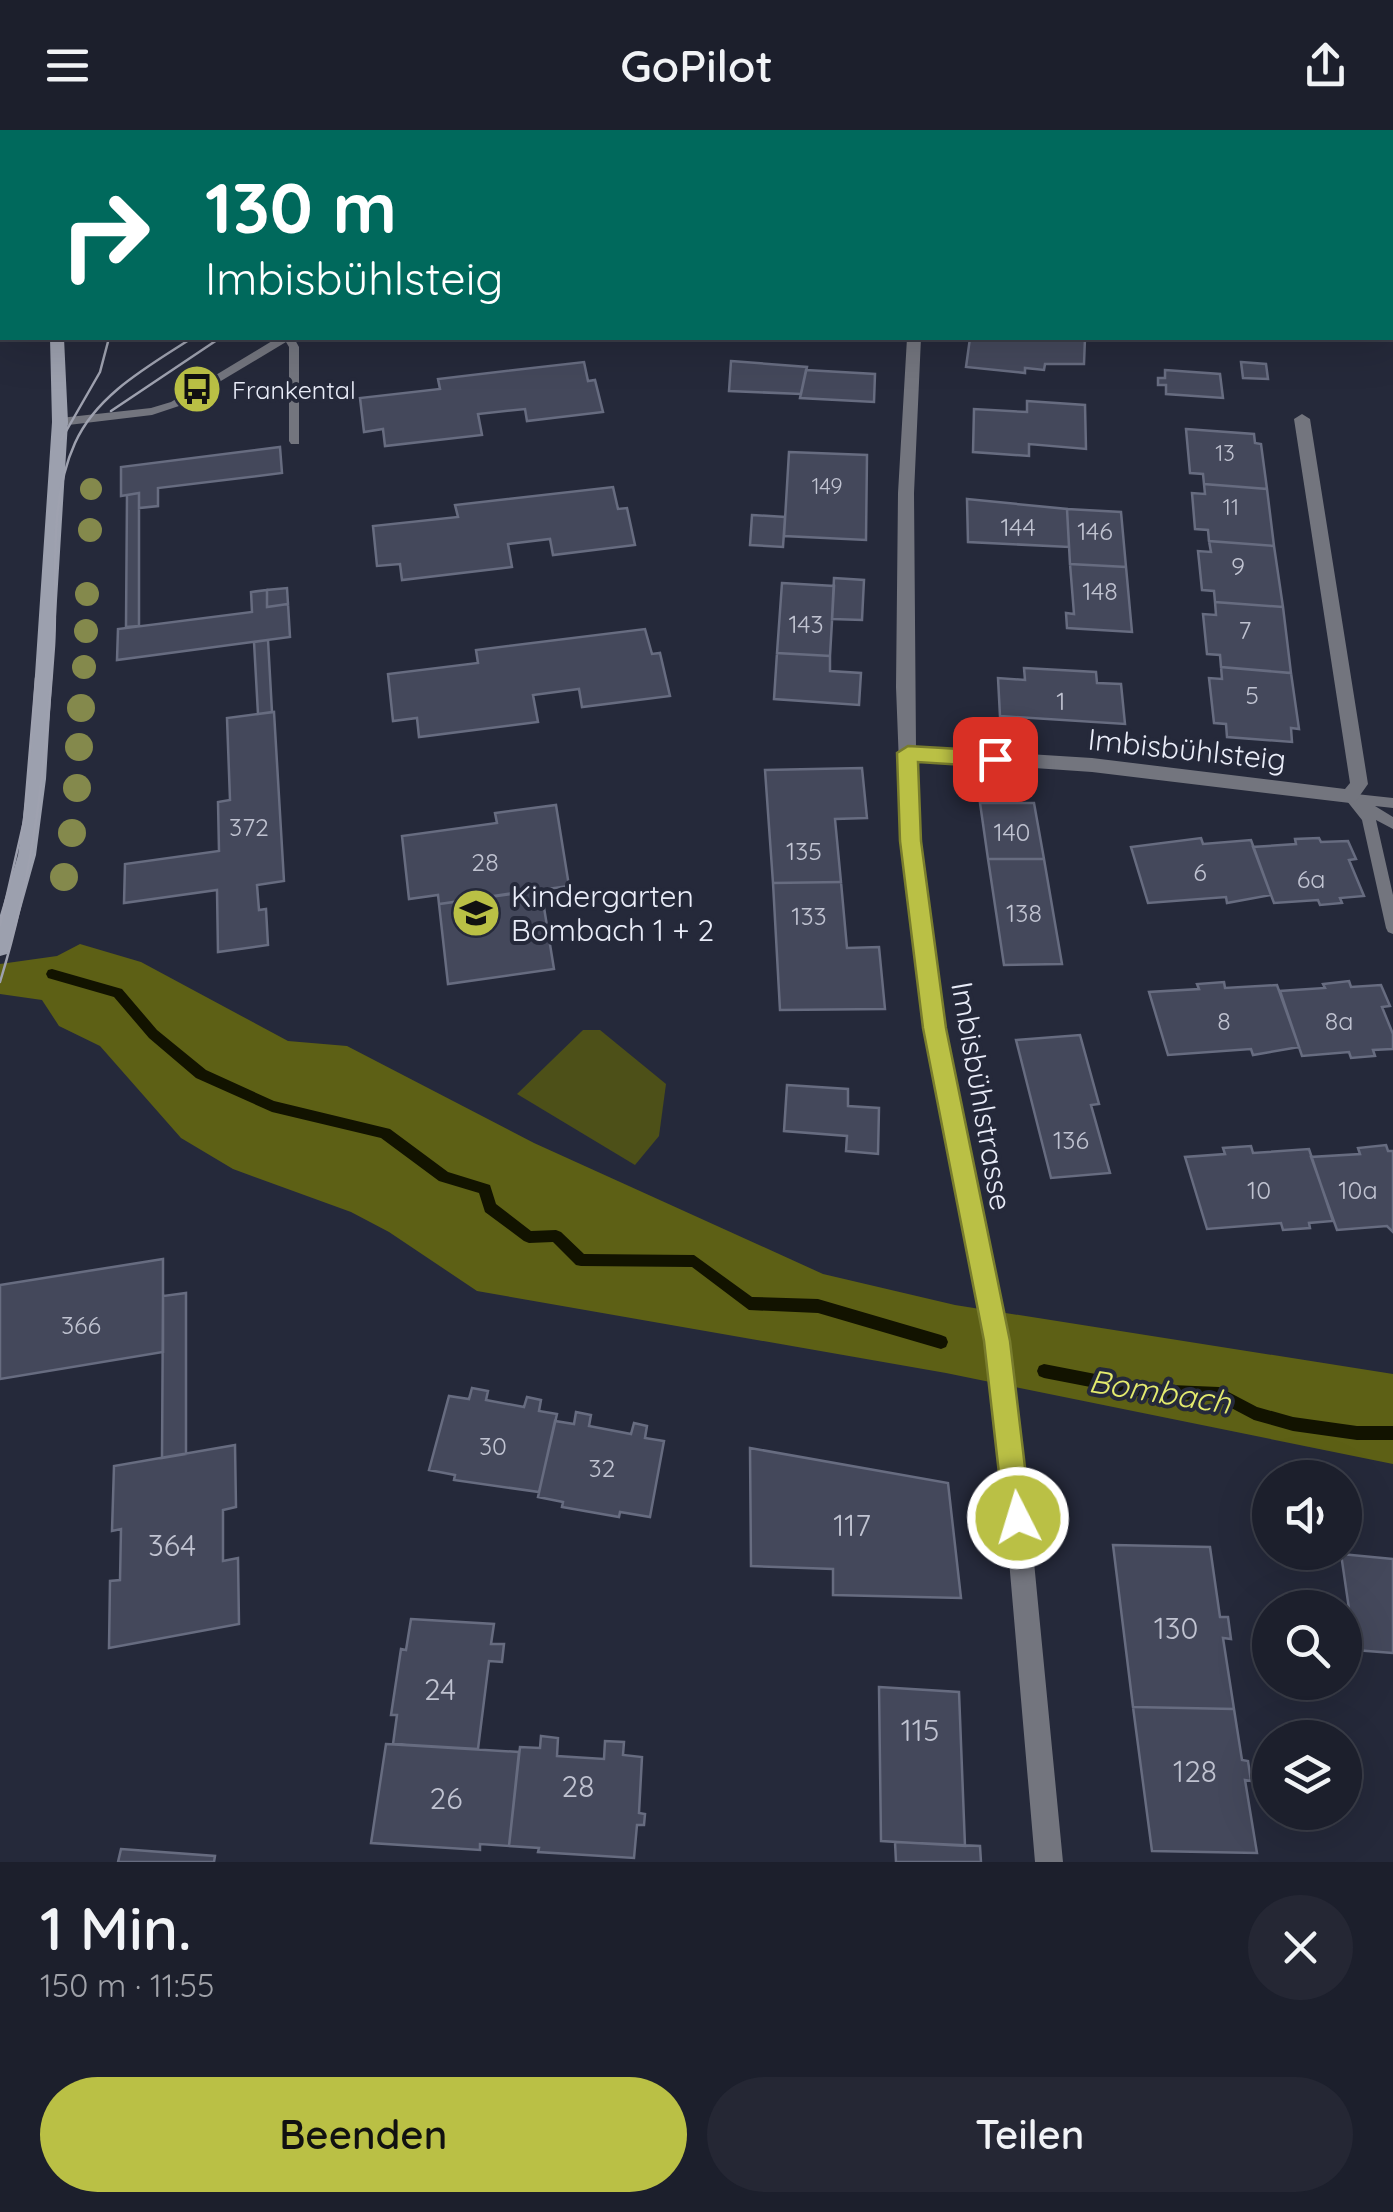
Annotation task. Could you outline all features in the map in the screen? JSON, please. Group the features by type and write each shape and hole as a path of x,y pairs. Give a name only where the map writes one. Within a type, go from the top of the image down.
{"main road":[{"path":"0,948 27,855 37,779 60,422 58,340"}],"street":[{"name":"Imbisbühlstrasse","path":"914,340 906,493 910,841 934,1028 1002,1378 1048,1862"},
{"path":"1302,418 1359,784 1350,796"},
{"name":"Imbisbühlsteig","path":"908,753 1092,765 1350,796"}],"lane":[{"path":"60,422 152,411 175,404 284,340"},
{"path":"289,340 294,347 295,441"},
{"path":"1350,796 1393,803"},
{"path":"1350,796 1369,818 1393,928"},
{"name":"Imbisbühlsteig","path":"1350,796 1393,824"}],"green space":[{"path":"583,1030 600,1030 666,1084 659,1136 635,1165 517,1094"}],"shaded area":[{"path":"80,944 141,962 288,1041 347,1046 534,1143 823,1274 955,1305 1393,1374 1393,1464 946,1373 477,1291 389,1232 351,1212 233,1169 181,1138 100,1046 59,1026 42,1000 0,994 0,964 57,956"}],"building":[{"path":"970,340 1085,340 1084,364 1045,364 1044,370 1025,368 1025,373 966,367"},
{"path":"731,361 807,367 801,394 729,391"},
{"path":"584,362 588,381 595,380 603,412 527,421 525,409 478,414 482,435 385,446 383,429 364,432 360,398 440,389 438,379"},
{"path":"1241,362 1266,364 1268,379 1243,378"},
{"path":"806,370 875,374 874,402 800,398"},
{"path":"1165,370 1220,374 1223,398 1166,394 1166,385 1158,385 1158,378 1165,378"},
{"path":"1027,401 1085,405 1086,449 1029,444 1029,456 973,452 974,409 1027,412"},
{"path":"1186,429 1254,434 1255,443 1261,444 1267,489 1204,484 1203,474 1190,473"},
{"path":"280,447 282,473 158,488 158,506 139,508 139,493 121,496 121,467"},
{"path":"789,452 867,455 866,540 784,536"},
{"path":"1204,484 1267,489 1274,546 1209,541 1208,530 1195,529 1192,493 1205,494"},
{"path":"613,487 618,509 627,508 635,545 553,555 550,539 508,544 512,567 402,580 400,564 377,566 373,526 458,517 455,505"},
{"path":"139,493 139,626 126,627 127,495"},
{"path":"967,499 1067,509 1069,547 968,542"},
{"path":"1067,509 1121,512 1126,567 1070,564"},
{"path":"752,515 785,517 783,547 750,545"},
{"path":"1209,541 1274,546 1283,607 1215,602 1214,591 1202,590 1198,551 1211,552"},
{"path":"1070,564 1126,567 1132,632 1067,628 1066,613 1074,614"},
{"path":"834,578 864,580 862,620 832,619"},
{"path":"782,583 834,586 830,656 777,653"},
{"path":"287,588 288,604 267,607 267,590"},
{"path":"267,590 267,607 288,604 290,637 117,660 118,629 252,612 251,592"},
{"path":"1215,602 1283,607 1291,673 1221,667 1220,655 1207,654 1203,614 1216,615"},
{"path":"645,629 652,654 660,653 670,696 582,707 579,689 533,695 538,722 419,737 417,718 393,721 388,674 478,663 476,650"},
{"path":"268,640 272,712 258,714 254,642"},
{"path":"777,653 830,656 830,671 861,673 859,705 774,699"},
{"path":"1221,667 1291,673 1299,729 1291,728 1292,742 1227,737 1226,724 1214,723 1209,678 1222,679"},
{"path":"1024,668 1096,672 1097,683 1121,684 1125,724 1000,716 998,678 1025,680"},
{"path":"274,712 284,881 257,885 259,910 266,909 268,945 218,952 217,890 124,903 125,864 219,851 218,802 230,800 227,718"},
{"path":"862,768 867,818 835,819 841,882 773,883 765,770"},
{"path":"980,803 1034,803 1044,859 988,859"},
{"path":"556,805 569,886 439,904 438,895 409,899 402,836 497,823 495,813"},
{"path":"1201,838 1203,844 1251,840 1271,895 1227,903 1226,897 1148,903 1131,847"},
{"path":"1319,838 1321,842 1348,841 1356,859 1349,860 1364,896 1320,905 1318,900 1274,903 1253,847"},
{"path":"988,859 1044,859 1062,964 1004,965"},
{"path":"841,882 847,948 879,947 885,1009 780,1010 773,883"},
{"path":"541,889 554,969 448,984 439,904"},
{"path":"1349,981 1351,987 1381,985 1390,1006 1382,1007 1393,1034 1393,1049 1373,1050 1375,1056 1351,1058 1349,1052 1302,1056 1280,991 1325,988 1323,984"},
{"path":"1224,982 1225,988 1277,985 1299,1047 1253,1055 1251,1049 1168,1055 1149,992 1199,989 1197,984"},
{"path":"1080,1035 1099,1104 1091,1105 1110,1173 1051,1178 1016,1040"},
{"path":"787,1085 848,1089 848,1106 879,1108 878,1154 846,1151 847,1136 784,1131"},
{"path":"1386,1145 1388,1151 1393,1151 1393,1232 1387,1226 1337,1230 1311,1157 1360,1154 1358,1148"},
{"path":"1251,1146 1253,1153 1309,1149 1333,1221 1283,1230 1281,1223 1207,1229 1185,1157 1225,1154 1223,1148"},
{"path":"163,1259 163,1352 0,1379 0,1285"},
{"path":"186,1293 186,1454 162,1458 163,1296"},
{"path":"472,1388 488,1391 486,1400 524,1407 527,1397 541,1400 539,1411 557,1414 539,1492 454,1480 455,1475 429,1470 449,1396 469,1399"},
{"path":"576,1412 591,1415 589,1426 631,1434 634,1423 647,1426 645,1438 664,1441 650,1517 620,1512 619,1517 562,1507 563,1502 538,1497 555,1421 574,1424"},
{"path":"235,1445 236,1507 223,1510 223,1561 238,1558 239,1624 109,1648 110,1581 120,1580 121,1529 112,1531 114,1466"},
{"path":"750,1448 948,1483 961,1598 833,1595 833,1569 751,1566"},
{"path":"1113,1545 1210,1547 1220,1617 1228,1617 1231,1639 1223,1638 1234,1709 1133,1707"},
{"path":"1362,1556 1393,1559 1393,1653 1362,1651 1362,1590 1346,1590 1343,1570 1362,1570"},
{"path":"411,1619 494,1624 491,1644 504,1644 502,1662 489,1661 478,1749 393,1744 397,1715 391,1715 401,1649 406,1650"},
{"path":"879,1687 959,1692 965,1846 881,1841"},
{"path":"1133,1707 1234,1709 1242,1760 1248,1761 1251,1781 1245,1780 1257,1853 1152,1851"},
{"path":"541,1736 558,1738 557,1756 604,1759 605,1741 624,1742 623,1755 642,1757 639,1813 645,1814 644,1825 637,1825 634,1858 538,1852 539,1848 509,1846 520,1747 540,1748"},
{"path":"386,1744 519,1752 509,1846 480,1844 480,1850 371,1843"},
{"path":"895,1842 980,1846 981,1862 896,1862"},
{"path":"121,1849 215,1856 214,1862 118,1862"}],"waterway":[{"name":"Bombach","path":"52,974 118,993 153,1034 201,1074 272,1106 385,1133 444,1177 485,1189 490,1208 529,1237 556,1236 581,1260 694,1261 749,1303 818,1306 941,1342"},
{"name":"Bombach","path":"1044,1371 1147,1391 1219,1394 1254,1413 1293,1424 1357,1433 1393,1433"}],"tram line":[{"path":"61,440 100,372 108,340"},
{"path":"0,982 22,899 42,773 54,646 57,517 66,467 85,426 110,396 189,340"},
{"path":"111,411 217,340"},
{"path":"0,925 24,821 36,678"}],"place":[{"name":"Frankental","path":"197,389"},
{"name":"Kindergarten Bombach 1 + 2","path":"476,913"}],"route":[{"path":"995,759 908,753 910,841 934,1028 997,1341 1018,1518"}]}
